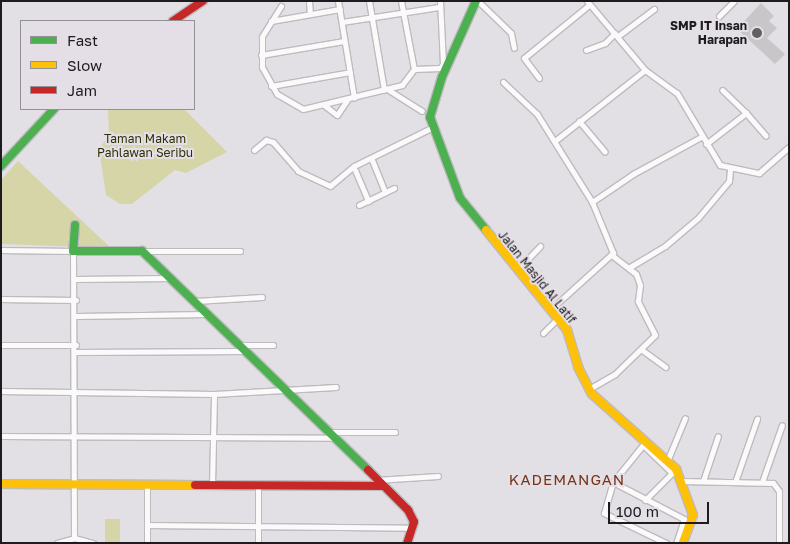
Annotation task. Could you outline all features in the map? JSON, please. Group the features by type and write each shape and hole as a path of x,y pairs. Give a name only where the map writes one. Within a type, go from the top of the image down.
{"street":[{"path":"174,20 203,1"},
{"path":"309,1 310,14"},
{"path":"324,106 338,115 351,99 350,72 338,1"},
{"path":"369,1 386,90 422,112"},
{"path":"281,6 262,37 260,55 271,86 286,101 301,109 324,106 404,84 414,69 400,1"},
{"path":"254,150 266,140 273,142 298,172 330,186 354,166 372,160 431,128 430,117 442,77 477,1 500,19 515,41 514,48"},
{"path":"719,16 734,1"},
{"path":"539,78 524,58 588,3 645,70 677,93 716,160 730,169 759,173 789,147"},
{"path":"342,22 436,4 443,64 436,69 414,69"},
{"path":"271,21 340,9"},
{"path":"586,50 606,44 654,9"},
{"path":"260,55 344,41"},
{"path":"556,140 645,70"},
{"path":"271,86 350,72"},
{"path":"503,82 533,109 556,140 592,202 613,246 612,255 551,309"},
{"path":"722,90 766,136"},
{"path":"1,166 53,110"},
{"path":"706,144 746,113"},
{"path":"580,122 605,152"},
{"name":"Jalan Masjid Al Latif","path":"431,128 463,202 558,318 572,340 578,367 589,389 605,408 668,459 682,481 693,516 683,543"},
{"path":"592,202 617,184 701,136"},
{"path":"372,160 385,192"},
{"path":"630,267 665,246 698,218 729,181 730,169"},
{"path":"354,170 368,201"},
{"path":"359,205 394,188"},
{"path":"74,538 76,300 73,251 75,225"},
{"path":"518,269 540,246"},
{"path":"1,250 240,251"},
{"path":"142,251 333,435 411,514 413,528 407,543"},
{"path":"589,389 610,377 642,350 656,335 638,301 640,285 630,267 612,255"},
{"path":"75,279 170,278"},
{"path":"194,301 262,298"},
{"path":"1,299 76,300"},
{"path":"76,316 208,314"},
{"path":"543,333 558,318"},
{"path":"1,345 76,345"},
{"path":"76,352 244,348 274,345"},
{"path":"642,350 665,367"},
{"path":"1,391 214,394 336,388"},
{"path":"212,485 214,394"},
{"path":"668,459 685,418"},
{"path":"735,482 757,419"},
{"path":"762,482 782,424"},
{"path":"1,436 214,439 395,432"},
{"path":"703,481 718,436"},
{"path":"645,500 674,471 644,445 613,482 604,514 666,543"},
{"path":"376,480 438,476"},
{"path":"682,481 762,482 773,484 779,491 779,543"},
{"path":"613,482 685,520 676,543"},
{"path":"1,484 258,487 383,486"},
{"path":"147,485 148,543"},
{"path":"258,487 258,543"},
{"path":"147,525 413,528"},
{"path":"57,543 74,538 93,543"}],"green space":[{"name":"Taman Makam Pahlawan Seribu","path":"108,110 185,110 227,152 186,173 175,170 132,204 120,204 106,195 99,149 109,135"},
{"path":"18,161 111,248 1,244 1,180"},
{"path":"105,519 120,519 120,543 105,543"}],"building":[{"name":"SMP IT Insan Harapan","path":"761,3 774,16 769,21 777,28 767,38 785,54 775,64 737,29"}],"traffic: fast":[{"path":"476,1 442,77 430,117 460,198 486,230"},
{"path":"1,166 53,110"},
{"path":"75,225 73,251 142,251 368,470"}],"traffic: slow":[{"path":"486,230 567,330 578,367 592,394 676,469 693,515 683,543"},
{"path":"1,484 195,485"}],"traffic: jam":[{"path":"174,20 203,1"},
{"path":"368,470 408,510 414,522 407,543"},
{"path":"195,485 383,486"}],"place":[{"name":"SMP IT Insan Harapan","path":"757,33"}],"district":[{"name":"KADEMANGAN","path":"567,480"}]}
